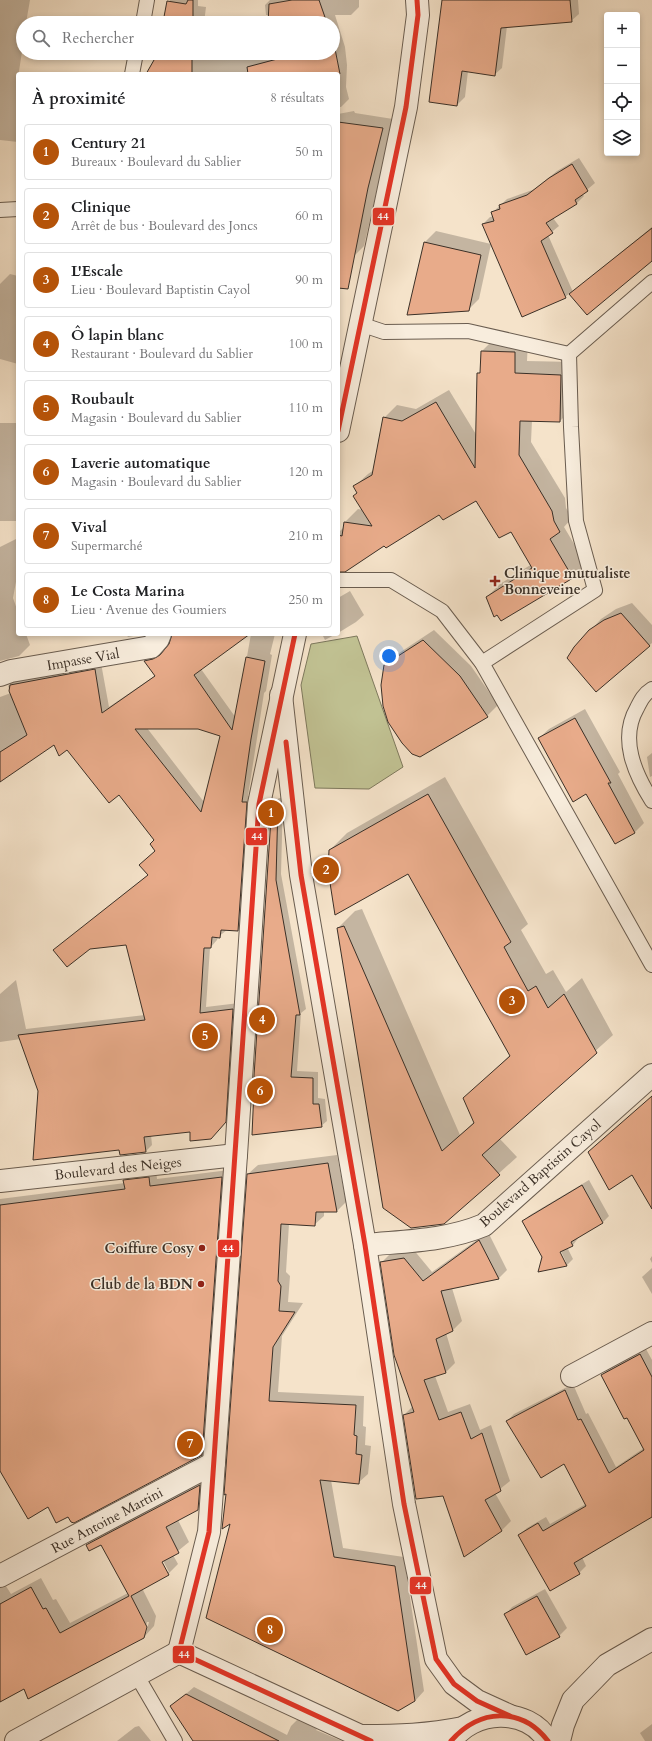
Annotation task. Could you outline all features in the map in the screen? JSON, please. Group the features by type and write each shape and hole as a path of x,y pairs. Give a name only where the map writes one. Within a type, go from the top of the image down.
{"street":[{"path":"340,421 406,107 418,15 417,0"},
{"name":"Impasse Vial","path":"0,675 11,671 151,647 159,636"},
{"path":"16,1741 180,1652 209,1532 259,804 295,636"},
{"path":"281,695 301,875 365,1245 404,1504 436,1659 454,1684 476,1701 529,1723 545,1736 548,1741"},
{"name":"Boulevard Baptistin Cayol","path":"365,1245 442,1237 464,1233 484,1225 652,1075"},
{"name":"Boulevard des Neiges","path":"0,1182 236,1155"},
{"path":"572,1376 652,1333"},
{"name":"Rue Antoine Martini","path":"0,1576 214,1464"},
{"path":"559,1741 563,1724 573,1700 607,1665 652,1640"},
{"path":"180,1652 366,1738 458,1734 478,1720 494,1716 510,1716"}],"lane":[{"path":"144,16 147,0"},
{"path":"132,72 135,60"},
{"path":"0,210 16,209"},
{"path":"569,354 652,282"},
{"path":"360,324 384,332 468,331 569,354"},
{"path":"482,663 595,590 576,521 569,354"},
{"path":"340,580 391,580 442,611 482,663 652,965"},
{"path":"652,689 645,693 630,719 629,746 640,783 652,801"},
{"path":"137,1676 175,1741"}],"green space":[{"path":"357,636 403,767 369,789 315,788 301,685 311,644"}],"building":[{"path":"188,0 193,0 193,16 164,16 167,1 186,4"},
{"path":"292,0 319,0 325,16 268,16 269,4"},
{"path":"442,0 570,0 572,22 501,28 495,76 462,71 457,106 429,102"},
{"path":"154,60 192,60 192,72 147,72"},
{"path":"274,60 337,60 340,72 248,72 247,67"},
{"path":"340,122 383,128 368,188 348,289 340,288"},
{"path":"572,164 588,191 575,200 577,204 546,223 553,233 541,241 566,298 522,317 482,224 494,221 491,212 500,209 499,205 527,195 549,178"},
{"path":"652,228 652,261 587,315 569,294"},
{"path":"424,242 481,255 469,311 407,315"},
{"path":"481,351 515,352 515,373 561,375 560,422 520,421 519,455 552,511 554,521 560,532 550,539 573,578 501,621 497,615 494,617 486,597 532,568 511,532 499,538 476,501 443,520 439,515 386,548 384,546 345,572 340,572 340,536 342,536 344,522 372,526 353,496 357,493 353,486 372,475 383,417 402,421 436,402 475,468 477,373 480,373"},
{"path":"621,613 650,646 596,692 567,658 574,647 589,630 604,620"},
{"path":"171,636 247,636 194,675 232,730 246,657 265,661 251,739 242,802 247,802 238,931 221,930 220,938 212,937 211,948 204,948 200,1013 233,1009 226,1122 211,1139 190,1141 190,1132 144,1137 146,1152 120,1155 119,1150 33,1160 38,1091 18,1035 145,1020 126,945 90,949 67,967 53,950 148,875 139,865 155,851 150,844 154,840 119,795 109,803 67,750 59,756 54,745 0,782 0,752 27,735 9,691 10,685 95,669 102,713 155,676 144,661 153,659 160,655 169,644","holes":["135,729 198,729 220,736 201,812"]},
{"path":"423,640 460,676 488,717 420,757 412,754 402,743 388,722 383,706 381,685 384,665"},
{"path":"575,718 611,783 608,783 635,833 615,844 586,794 573,802 538,738"},
{"path":"428,794 511,942 504,947 528,991 536,986 548,1008 564,994 597,1053 482,1155 500,1175 444,1224 411,1228 383,1208 337,928 344,926 442,1151 474,1123 463,1098 510,1056 408,874 335,915 328,870 329,850"},
{"path":"272,803 278,803 276,880 300,1015 296,1015 291,1077 313,1078 313,1104 319,1104 322,1127 252,1135 254,1089 253,1091"},
{"path":"652,1096 652,1209 632,1175 609,1190 588,1152"},
{"path":"328,1163 337,1212 316,1212 315,1226 281,1224 278,1281 281,1286 279,1311 295,1312 273,1347 269,1401 356,1405 354,1435 357,1436 356,1454 362,1455 359,1484 320,1480 334,1557 395,1566 415,1701 398,1711 206,1618 230,1524 222,1529 226,1494 224,1495 247,1174"},
{"path":"149,1177 150,1186 222,1177 202,1455 74,1523 71,1522 68,1517 56,1523 48,1507 28,1519 0,1471 0,1205 125,1189 123,1180"},
{"path":"582,1185 603,1223 571,1242 573,1246 560,1252 567,1266 538,1272 542,1257 522,1221"},
{"path":"479,1240 499,1279 441,1291 453,1331 436,1339 446,1373 424,1380 439,1420 461,1412 471,1439 482,1433 501,1491 485,1500 502,1531 464,1557 443,1496 416,1499 403,1415 414,1412 394,1355 380,1262 404,1258 423,1281"},
{"path":"640,1354 652,1377 652,1517 574,1563 580,1574 550,1591 518,1535 538,1523 543,1531 586,1506 564,1464 541,1478 506,1421 565,1390 578,1420 581,1419 609,1473 644,1450 627,1418 624,1419 601,1375"},
{"path":"200,1485 198,1510 166,1527 179,1553 162,1562 169,1575 131,1596 147,1627 144,1638 28,1699 24,1689 0,1702 0,1604 31,1587 43,1609 46,1608 60,1633 129,1596 101,1545 89,1551 86,1545"},
{"path":"537,1596 560,1637 526,1655 504,1614"},
{"path":"186,1694 279,1741 193,1741 170,1706"}],"transit line":[{"name":"44","path":"340,421 406,107 418,15 417,0"},
{"name":"44","path":"295,636 259,804 209,1532 179,1652 371,1741"},
{"name":"44","path":"286,742 301,875 365,1245 404,1504 436,1659 454,1684 477,1701 510,1716"},
{"name":"44","path":"451,1741 462,1730 474,1723 487,1718 500,1716 513,1717 525,1722 537,1730 548,1741"}],"place":[{"name":"Clinique mutualiste Bonneveine","path":"495,581"},
{"name":"Century 21","path":"271,813"},
{"name":"Clinique","path":"326,870"},
{"name":"L'Escale","path":"512,1001"},
{"name":"Ô lapin blanc","path":"262,1020"},
{"name":"Roubault","path":"205,1036"},
{"name":"Laverie automatique","path":"260,1091"},
{"name":"Coiffure Cosy","path":"202,1248"},
{"name":"Club de la BDN","path":"201,1284"},
{"name":"Vival","path":"190,1444"},
{"name":"Le Costa Marina","path":"270,1630"}]}
